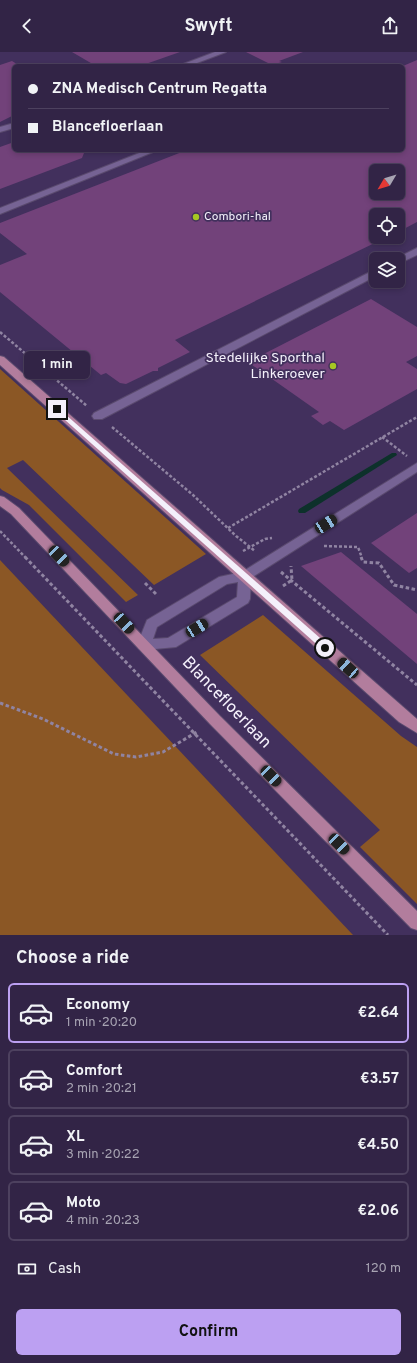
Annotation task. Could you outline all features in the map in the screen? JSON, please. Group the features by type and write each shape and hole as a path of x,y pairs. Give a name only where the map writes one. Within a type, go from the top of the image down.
{"main road":[{"path":"0,359 404,718 417,727"},
{"name":"Blancefloerlaan","path":"0,500 15,510 215,720 417,922"}],"street":[{"path":"188,64 222,52"},
{"path":"0,130 12,126"},
{"path":"124,162 131,152"},
{"path":"0,211 149,152"},
{"path":"405,257 417,251"},
{"path":"98,416 369,276"},
{"path":"144,645 152,624 224,580 245,576 417,467"},
{"name":"Blancefloerlaan","path":"144,645 171,643 243,599 245,576"}],"path":[{"path":"0,332 192,495 228,528 417,685"},
{"path":"228,528 417,416"},
{"path":"382,437 408,457"},
{"path":"0,531 196,733 388,935"},
{"path":"323,546 358,547 363,562 379,563 394,585 417,590"},
{"path":"145,583 156,594"},
{"path":"0,703 43,719 114,754 136,757 163,752 215,720"}],"shaded area":[{"path":"0,369 206,554 154,585 23,460 7,468 138,595 126,602 29,505 0,488"},
{"path":"0,560 353,935 0,935"},
{"path":"263,615 401,736 417,747 417,904 360,847 380,830 200,655"}],"building":[{"path":"72,52 180,52 146,64 93,64"},
{"path":"246,52 303,52 279,61 282,62 270,64"},
{"name":"Combori-hal","path":"417,60 417,222 405,228 405,208 369,208 369,244 373,244 175,340 190,352 158,368 158,371 153,371 126,384 120,383 106,373 101,375 0,292 0,265 27,254 0,233 0,223 182,152 405,152 405,65"},
{"path":"12,61 17,64 12,64 12,116 0,122 0,65"},
{"path":"12,143 12,152 84,153 82,158 0,189 0,147"},
{"name":"Stedelijke Sporthal Linkeroever","path":"371,299 417,327 417,356 406,362 417,369 417,389 344,430 330,421 323,425 311,416 319,412 248,362"},
{"path":"417,513 417,568 409,573 371,543"},
{"path":"341,552 417,614 417,664 301,566"}],"waterway":[{"path":"302,511 394,455"}],"place":[{"name":"Combori-hal","path":"196,217"},
{"name":"Stedelijke Sporthal Linkeroever","path":"333,366"}],"route":[{"path":"57,409 325,648"}]}
